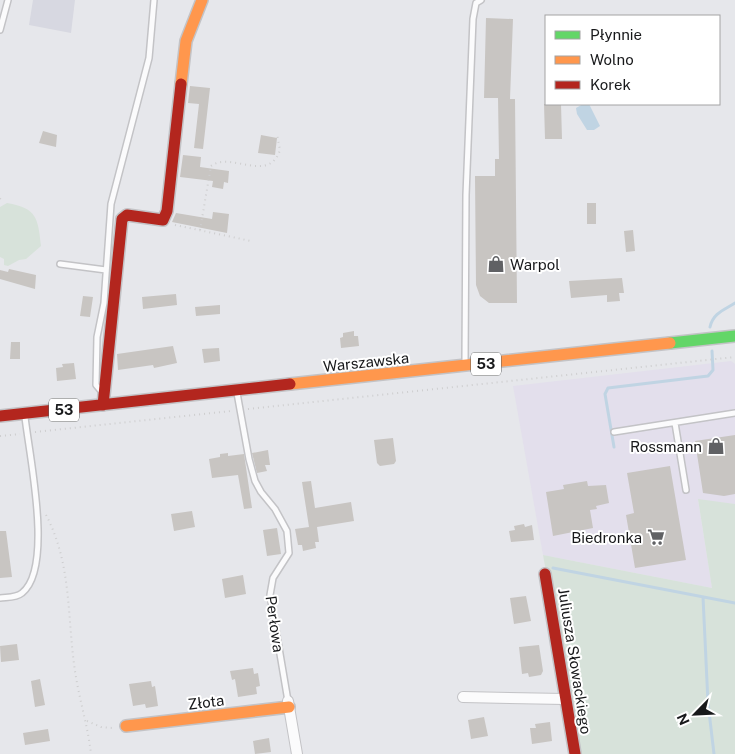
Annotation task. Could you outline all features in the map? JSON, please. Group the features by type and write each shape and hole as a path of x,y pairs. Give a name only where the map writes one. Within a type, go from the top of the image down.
{"street":[{"path":"103,405 102,392 106,384 107,334 122,218 128,215 163,220 168,203 186,41 202,0"},
{"name":"Warszawska","path":"0,416 735,336"},
{"name":"Juliusza Słowackiego","path":"545,574 575,754"},
{"path":"463,697 565,699"},
{"name":"Złota","path":"126,726 288,704"},
{"name":"Perłowa","path":"288,704 297,754"}],"lane":[{"path":"0,30 8,0"},
{"path":"102,392 96,385 97,337 104,303 111,204 149,58 154,0"},
{"path":"465,366 466,195 473,19 476,4 480,0"},
{"path":"60,264 106,270"},
{"name":"Perłowa","path":"237,391 249,459 255,481 275,510 287,532 289,553 273,578 270,595 288,704"},
{"path":"614,432 735,413"},
{"path":"0,598 16,596 25,590 34,575 39,549 39,528 24,414"},
{"path":"675,423 686,490"}],"path":[{"path":"200,230 210,166 217,162 258,167 270,163 280,150 277,134"},
{"path":"0,200 2,196"},
{"path":"163,220 173,225 251,241"},
{"path":"494,383 734,358"},
{"path":"44,511 58,540 65,566 76,674 87,721 92,754"},
{"path":"87,721 100,727 126,726"}],"shaded area":[{"path":"33,0 75,0 71,33 29,25"},
{"path":"7,203 25,208 34,216 39,228 41,246 26,259 19,260 8,266 4,265 4,259 0,257 0,207"},
{"path":"731,361 735,364 735,504 698,500 712,588 543,555 513,386"},
{"path":"698,499 735,504 735,754 579,754 543,555 712,588"}],"water":[{"path":"581,105 590,105 600,126 594,130 587,130 577,114 576,108"}],"building":[{"path":"486,18 513,19 510,99 515,99 517,303 489,303 480,296 476,285 475,176 495,176 495,159 499,159 498,98 484,98"},
{"path":"190,86 210,88 203,149 194,148 199,104 188,103"},
{"path":"544,104 561,105 562,139 545,139"},
{"path":"43,131 57,135 56,147 39,143"},
{"path":"261,135 277,138 275,155 258,153"},
{"path":"183,155 201,157 200,167 229,171 228,183 224,182 223,189 212,187 213,181 180,177"},
{"path":"587,203 596,203 596,224 587,224"},
{"path":"213,212 229,214 227,233 172,222 176,213 212,219"},
{"path":"633,230 635,251 626,252 624,231"},
{"path":"9,269 36,275 35,289 0,279 0,270 8,272"},
{"path":"622,278 624,293 619,293 620,301 607,302 607,295 571,298 569,281"},
{"path":"176,294 177,305 143,309 142,297"},
{"path":"83,296 93,297 90,317 80,316"},
{"path":"220,305 220,314 196,316 195,307"},
{"path":"354,331 354,336 358,336 359,346 341,348 340,338 343,337 343,333"},
{"path":"11,342 20,342 20,359 10,359"},
{"path":"173,346 177,363 154,368 153,365 118,370 117,354"},
{"path":"219,348 220,361 204,363 202,349"},
{"path":"74,363 76,379 57,381 56,368 63,367 62,364"},
{"path":"735,435 735,494 724,496 703,493 695,441"},
{"path":"393,438 396,461 394,464 380,466 377,463 374,440"},
{"path":"268,450 270,465 265,465 267,471 257,473 252,453"},
{"path":"228,453 228,456 244,454 252,508 244,509 238,475 212,478 209,459"},
{"name":"Biedronka","path":"670,466 686,560 635,568 626,515 634,513 627,473"},
{"path":"311,481 315,508 351,502 354,521 317,527 319,542 315,542 316,548 303,551 302,545 298,545 295,529 309,527 302,482"},
{"path":"587,481 588,486 606,485 609,503 596,506 597,509 590,510 593,528 553,536 546,492 564,489 563,485"},
{"path":"192,511 195,527 174,531 171,514"},
{"path":"524,524 525,527 532,525 534,540 511,542 509,531 515,530 514,526"},
{"path":"277,528 281,554 267,556 263,530"},
{"path":"0,531 6,531 12,577 0,578"},
{"path":"243,575 246,594 225,598 222,579"},
{"path":"526,596 531,621 514,624 510,598"},
{"path":"17,644 19,660 1,662 0,646"},
{"path":"539,645 543,671 541,675 529,677 528,673 522,674 519,647"},
{"path":"253,668 254,674 258,673 260,686 256,687 257,694 238,697 235,679 232,680 230,671"},
{"path":"40,679 45,705 35,707 31,681"},
{"path":"151,681 152,687 155,686 158,706 146,708 145,704 133,706 129,684"},
{"path":"484,717 488,736 471,739 468,720"},
{"path":"550,722 552,741 532,744 530,728 536,728 535,724"},
{"path":"48,729 50,741 25,745 23,733"},
{"path":"269,738 271,752 255,754 253,741"}],"waterway":[{"path":"710,327 716,315 735,303"},
{"path":"614,447 605,394 608,388 708,376 713,370 712,351"},
{"path":"553,568 735,603"},
{"path":"703,597 708,703 714,754"}],"traffic: fast":[{"path":"670,343 735,336"}],"traffic: slow":[{"path":"181,84 186,41 202,0"},
{"path":"290,384 670,343"},
{"path":"126,726 289,707"}],"traffic: jam":[{"path":"103,405 122,219 127,215 163,220 167,211 181,84"},
{"path":"0,416 290,384"},
{"path":"545,574 575,754"}],"place":[{"name":"Warpol","path":"496,264"},
{"name":"Rossmann","path":"716,446"},
{"name":"Biedronka","path":"656,537"}]}
